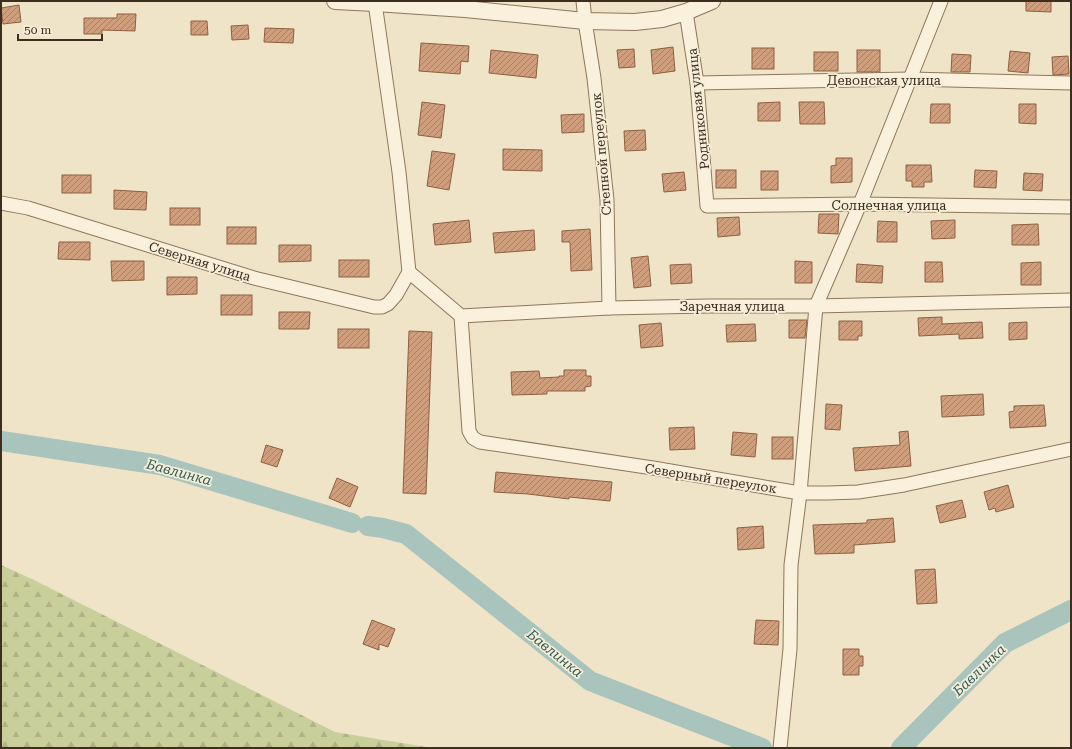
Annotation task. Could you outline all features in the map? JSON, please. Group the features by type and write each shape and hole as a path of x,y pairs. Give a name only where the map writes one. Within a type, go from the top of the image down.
{"street":[{"path":"335,1 418,4 585,21 635,22 662,19 699,5"},
{"name":"Степной переулок","path":"582,1 594,78 607,200 609,308"},
{"path":"780,748 790,649 791,565 800,493 816,306 860,204 941,1"},
{"path":"376,3 399,172 409,272 461,316"},
{"name":"Родниковая улица","path":"699,5 698,82 707,206"},
{"name":"Девонская улица","path":"698,82 910,79 1071,83"},
{"name":"Северная улица","path":"1,203 28,208 254,278 374,308 382,307 388,304 396,295 409,272"},
{"name":"Солнечная улица","path":"707,206 860,204 1071,207"},
{"name":"Заречная улица","path":"461,316 609,308 816,306 1071,300"},
{"name":"Северный переулок","path":"461,316 469,431 474,438 480,442 653,468 800,493 858,492 904,485 1071,449"}],"green space":[{"path":"1,565 32,579 335,732 432,748 1,748"}],"building":[{"path":"1026,1 1051,1 1051,12 1026,11"},
{"path":"19,5 21,22 3,24 1,8"},
{"path":"117,14 136,14 135,31 102,30 102,34 84,34 84,18 117,18"},
{"path":"191,21 207,21 208,35 191,35"},
{"path":"248,25 249,39 232,40 231,26"},
{"path":"265,28 294,29 293,43 264,42"},
{"path":"421,43 469,46 468,62 461,61 460,74 419,71"},
{"path":"673,47 675,71 653,74 651,50"},
{"path":"752,48 774,48 774,69 752,69"},
{"path":"634,49 635,67 619,68 617,50"},
{"path":"491,50 538,55 536,78 489,73"},
{"path":"857,50 880,50 880,72 857,72"},
{"path":"1010,51 1030,53 1028,73 1008,71"},
{"path":"814,52 838,52 838,71 814,71"},
{"path":"952,54 971,55 970,72 951,72"},
{"path":"1068,56 1069,74 1053,75 1052,57"},
{"path":"422,102 445,105 441,138 418,135"},
{"path":"780,102 780,121 758,121 758,103"},
{"path":"799,102 824,102 825,124 800,124"},
{"path":"931,104 950,104 950,123 930,123"},
{"path":"1019,104 1036,104 1036,124 1019,123"},
{"path":"584,114 584,132 562,133 561,115"},
{"path":"645,130 646,150 625,151 624,131"},
{"path":"503,149 542,150 542,171 503,170"},
{"path":"432,151 455,154 449,190 427,186"},
{"path":"836,158 852,158 852,182 831,183 831,166 836,165"},
{"path":"906,165 931,165 932,182 924,182 924,187 912,187 912,181 906,181"},
{"path":"716,170 736,170 736,188 716,188"},
{"path":"975,170 997,171 996,188 974,187"},
{"path":"761,171 778,171 778,190 761,190"},
{"path":"684,172 686,190 664,192 662,174"},
{"path":"1024,173 1043,174 1042,191 1023,190"},
{"path":"62,175 91,175 91,193 62,193"},
{"path":"114,190 147,192 146,210 114,209"},
{"path":"170,208 200,208 200,225 170,225"},
{"path":"819,214 839,214 838,234 818,233"},
{"path":"739,217 740,235 718,237 717,218"},
{"path":"469,220 471,242 435,245 433,224"},
{"path":"955,220 955,238 932,239 931,221"},
{"path":"878,221 897,222 897,242 877,242"},
{"path":"1038,224 1039,245 1012,245 1012,225"},
{"path":"227,227 256,227 256,244 227,244"},
{"path":"590,229 592,270 571,271 570,242 562,242 562,231"},
{"path":"534,230 535,250 495,253 493,233"},
{"path":"59,242 90,242 90,260 58,259"},
{"path":"279,245 311,245 311,261 279,262"},
{"path":"648,256 651,286 634,288 631,258"},
{"path":"339,260 369,260 369,277 339,277"},
{"path":"111,261 144,261 144,280 112,281"},
{"path":"795,261 812,262 812,283 795,283"},
{"path":"925,262 942,262 943,282 925,282"},
{"path":"1041,262 1041,285 1021,285 1021,263"},
{"path":"691,264 692,283 671,284 670,265"},
{"path":"857,264 883,266 882,283 856,282"},
{"path":"167,277 197,277 197,294 167,295"},
{"path":"221,295 252,295 252,315 221,315"},
{"path":"279,312 310,312 309,329 279,329"},
{"path":"942,317 942,324 982,322 983,338 959,339 959,334 919,336 918,318"},
{"path":"789,320 807,320 805,338 789,338"},
{"path":"839,321 862,321 862,336 858,336 858,340 839,340"},
{"path":"1027,322 1027,339 1009,340 1009,323"},
{"path":"661,323 663,346 641,348 639,325"},
{"path":"755,324 756,341 727,342 726,325"},
{"path":"338,329 369,329 369,348 338,348"},
{"path":"409,331 432,332 426,494 403,493"},
{"path":"564,370 586,370 586,376 591,376 591,386 585,387 585,391 547,391 547,394 512,395 511,372 539,371 540,378 564,376"},
{"path":"983,394 984,415 942,417 941,396"},
{"path":"826,404 842,405 840,430 825,429"},
{"path":"1044,405 1046,426 1010,428 1009,412 1014,411 1014,406"},
{"path":"694,427 695,449 670,450 669,428"},
{"path":"908,431 911,466 855,471 853,448 900,445 899,432"},
{"path":"733,432 757,434 755,457 731,455"},
{"path":"772,437 793,437 793,459 772,459"},
{"path":"266,445 283,450 277,467 261,462"},
{"path":"496,472 612,482 610,501 494,492"},
{"path":"337,478 358,487 350,507 329,498"},
{"path":"1008,485 1014,507 996,512 995,508 989,510 984,492"},
{"path":"962,500 966,517 940,523 936,506"},
{"path":"893,518 895,542 854,545 854,553 815,554 813,525 867,523 867,520"},
{"path":"763,526 764,548 738,550 737,528"},
{"path":"935,569 937,603 917,604 915,570"},
{"path":"372,620 395,629 388,647 379,644 379,650 363,644"},
{"path":"756,620 779,621 778,645 754,644"},
{"path":"843,649 859,649 859,656 863,656 863,666 859,666 859,675 843,675"}],"waterway":[{"name":"Бавлинка","path":"1,441 160,465 352,523"},
{"name":"Бавлинка","path":"368,526 406,534 590,681 762,748"},
{"name":"Бавлинка","path":"901,748 1005,643 1071,610"}]}
